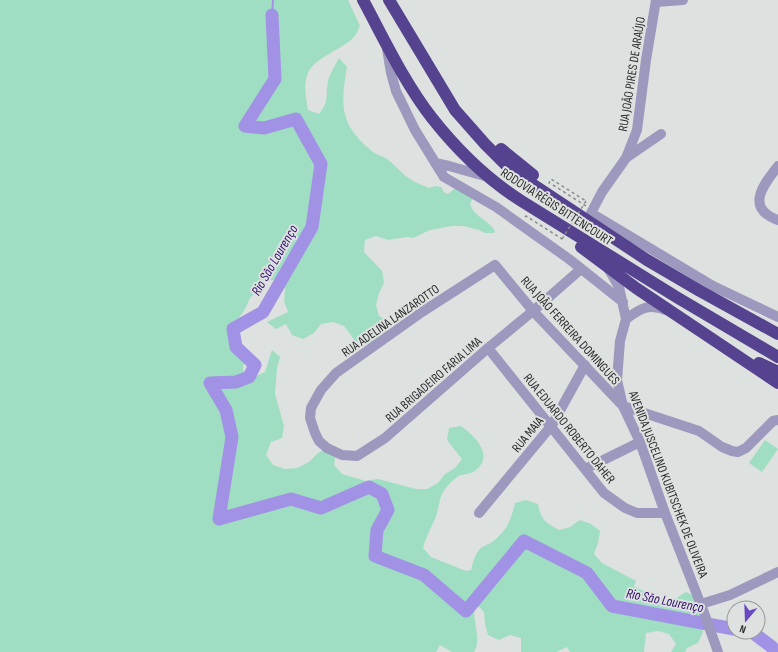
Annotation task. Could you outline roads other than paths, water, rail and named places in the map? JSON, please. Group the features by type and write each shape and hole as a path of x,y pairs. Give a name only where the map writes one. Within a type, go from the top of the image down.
{"highway":[{"name":"RODOVIA RÉGIS BITTENCOURT","path":"363,0 408,81 432,117 461,151 488,178 504,190 678,298 778,357"},
{"name":"RODOVIA RÉGIS BITTENCOURT","path":"389,0 455,110 485,144 511,170 647,260 778,334"},
{"path":"434,76 457,99 472,119 492,141 517,163 538,179 592,211"},
{"path":"523,202 539,217 636,288 778,383"},
{"path":"700,291 719,296 778,325"},
{"path":"720,345 778,372"}],"street":[{"path":"656,1 683,0"},
{"name":"RUA JOÃO PIRES DE ARAÚJO","path":"592,211 602,192 626,158 636,130 656,1"},
{"path":"386,43 391,73 396,91 415,130 444,177 450,182 496,207 581,268 623,302"},
{"path":"626,158 661,134"},
{"path":"436,163 488,178"},
{"path":"778,166 767,180 761,192 759,201 762,211 768,216 778,220"},
{"path":"592,211 713,286 778,317"},
{"name":"RUA JOÃO FERREIRA DOMINGUES","path":"495,265 533,311 623,406 699,431 722,447 738,452 746,448 773,421 778,420"},
{"name":"RUA ADELINA LANZAROTTO","path":"311,408 321,390 336,373 422,312 495,265"},
{"name":"AVENIDA JUSCELINO KUBITSCHEK DE OLIVEIRA","path":"607,266 619,287 626,320 620,341 617,380 623,406 640,442 716,648"},
{"name":"RUA BRIGADEIRO FARIA LIMA","path":"311,408 310,418 315,433 320,441 327,448 342,455 357,456 386,438 581,268"},
{"path":"626,320 647,307 663,308 675,314"},
{"name":"RUA EDUARDO ROBERTO DAHER","path":"488,348 552,425 604,492 625,508 637,513 665,513"},
{"name":"RUA MAIA","path":"479,512 552,425 585,366"},
{"path":"586,469 640,442"},
{"path":"702,607 778,572"}],"waterway":[{"name":"Rio São Lourenço","path":"272,15 273,0"},
{"name":"Rio São Lourenço","path":"272,15 275,79 245,126 264,128 296,119 321,164 312,227 263,312 233,329 236,347 255,365 249,377 236,382 210,383 226,410 232,437 219,519 291,499 321,508 369,487 382,494 388,510 377,530 375,556 424,575 466,611 524,541 587,573 612,606 726,627"},
{"name":"Rio São Lourenço","path":"763,640 772,647 774,652"}]}
